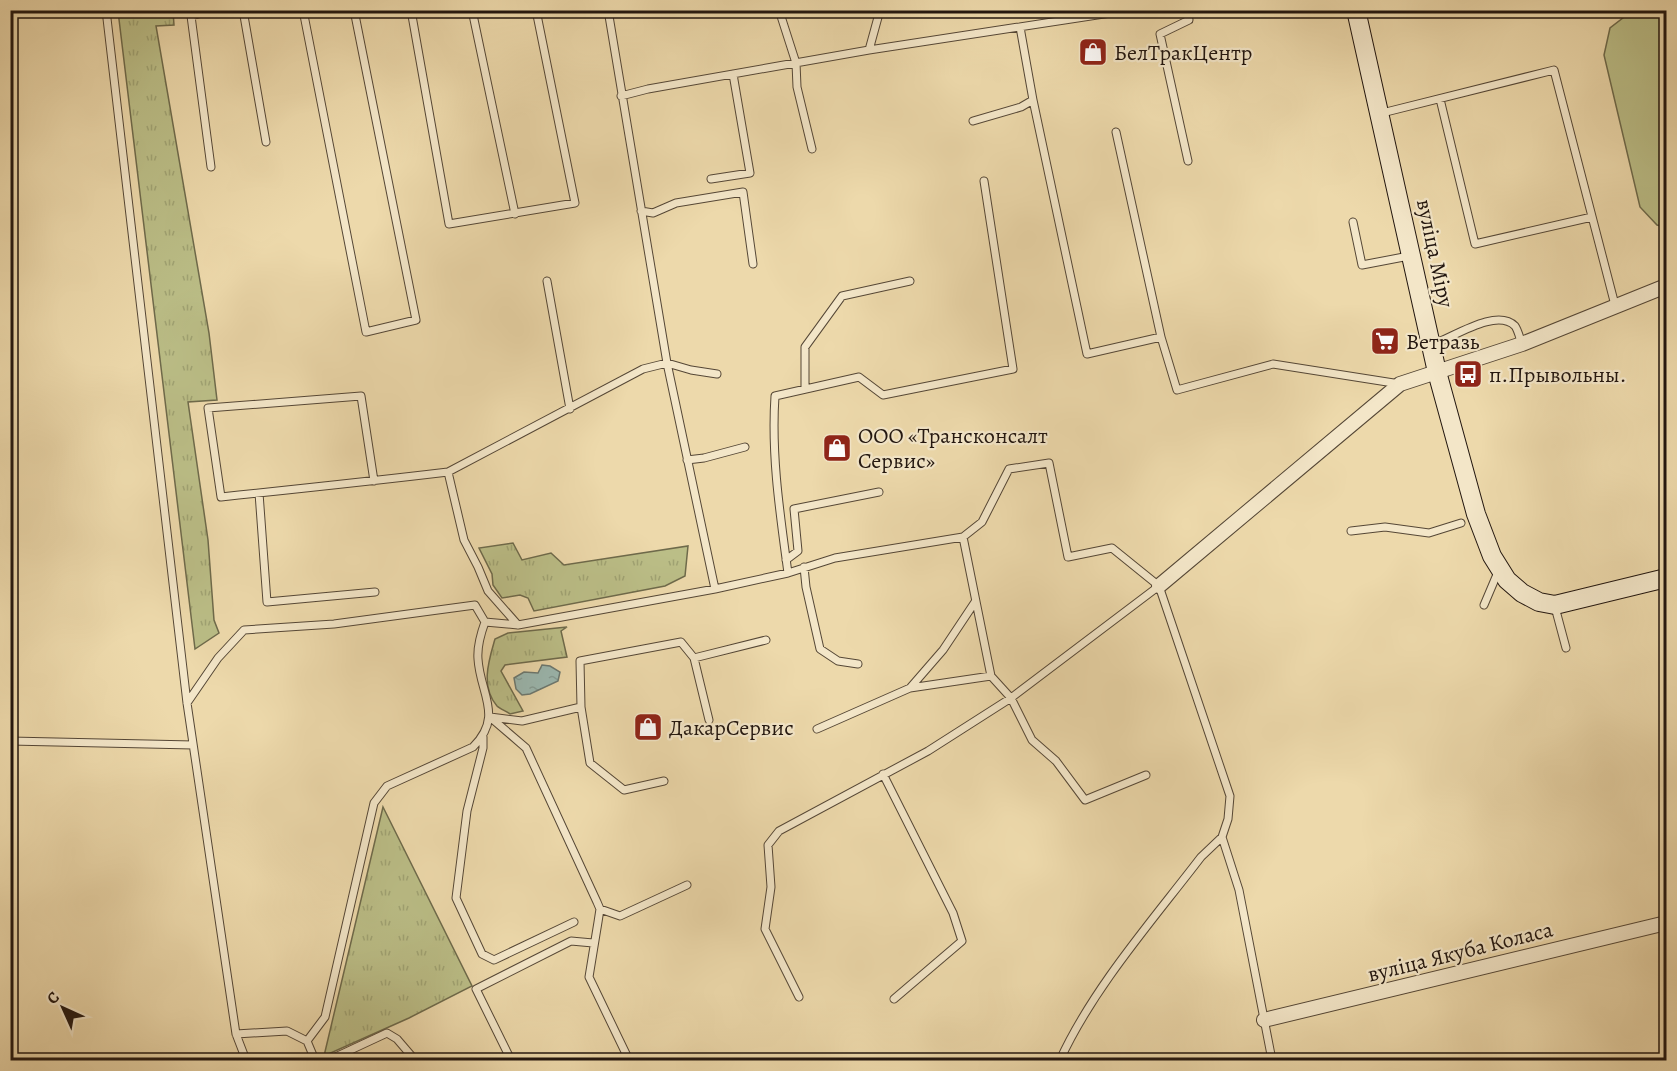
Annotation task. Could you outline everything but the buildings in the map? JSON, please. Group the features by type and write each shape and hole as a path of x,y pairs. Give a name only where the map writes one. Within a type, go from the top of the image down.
{"street":[{"name":"вуліца Міру","path":"1356,10 1437,372 1476,514 1492,556 1507,580 1522,593 1539,602 1555,605"},
{"path":"1160,586 1400,384 1522,344 1666,286"},
{"path":"1555,605 1666,578"},
{"name":"вуліца Якуба Коласа","path":"1264,1020 1666,923"}],"lane":[{"path":"106,10 187,703 236,1034 246,1060"},
{"path":"211,166 191,16 213,10"},
{"path":"243,10 266,142"},
{"path":"303,10 366,332 416,320 354,10"},
{"path":"411,10 449,224 575,203 536,10"},
{"path":"472,10 515,214"},
{"path":"608,10 667,363 715,590"},
{"path":"779,10 796,63 796,87 812,149"},
{"path":"869,50 880,10"},
{"path":"621,96 648,88 869,50 1130,10"},
{"path":"1188,10 1189,20 1160,34 1188,161"},
{"path":"1020,27 1033,100 1087,354 1161,337"},
{"path":"1380,113 1554,70 1616,305"},
{"path":"711,179 750,173 733,74"},
{"path":"1440,99 1474,244 1592,217"},
{"path":"973,121 1021,108 1033,100"},
{"path":"1116,132 1161,337 1177,390 1273,364 1400,384"},
{"path":"788,573 772,432 775,396 859,377 883,395 1013,369 984,181"},
{"path":"641,211 653,213 676,203 743,192 753,264"},
{"path":"1353,222 1362,265 1412,256"},
{"path":"547,281 570,409"},
{"path":"804,389 805,347 842,296 910,282"},
{"path":"1431,345 1489,320 1504,321 1515,327 1522,344"},
{"path":"374,480 361,396 208,408 221,497 448,472 643,369 667,363 717,374"},
{"path":"687,460 745,447"},
{"path":"485,622 518,625 715,590 788,573 835,558 963,537 982,522 1009,469 1049,463 1068,556 1112,548 1160,586 1230,796 1228,819 1222,837 1201,857 1093,1000 1060,1060"},
{"path":"448,472 464,540 488,591 518,625"},
{"path":"786,560 798,551 794,509 879,492"},
{"path":"259,493 267,603 375,592"},
{"path":"1351,531 1385,527 1429,533 1461,523"},
{"path":"963,537 991,676 1011,698 1032,740 1056,761 1084,800 1146,775"},
{"path":"804,567 819,650 838,661 858,664"},
{"path":"1484,605 1500,568"},
{"path":"799,997 765,929 771,887 768,845 779,831 928,751 1011,698 1160,586"},
{"path":"910,688 943,650 975,602"},
{"path":"187,703 219,658 244,630 334,624 475,605 485,622"},
{"path":"1555,605 1566,648"},
{"path":"485,622 480,634 478,658 490,717 483,737 483,748 467,811 456,898 482,954 494,960 574,922"},
{"path":"694,658 766,640"},
{"path":"664,781 624,790 590,763 581,707 580,661 681,642 694,658 709,720"},
{"path":"817,729 910,688 991,676"},
{"path":"490,717 522,721 581,707"},
{"path":"490,717 526,748 600,909 589,977 629,1060"},
{"path":"307,1041 324,1017 374,803 387,786 473,747 483,737"},
{"path":"10,741 193,745"},
{"path":"884,774 953,914 962,941 894,999"},
{"path":"1222,837 1239,890 1272,1060"},
{"path":"600,909 620,916 687,885"},
{"path":"511,1060 476,990 571,941 593,944"},
{"path":"236,1034 287,1031 307,1041 315,1060"},
{"path":"328,1060 387,1033 397,1039 415,1060"}],"green space":[{"path":"118,11 173,11 174,25 156,26 209,333 217,400 188,402 208,540 214,620 219,633 195,649"},
{"path":"1632,11 1666,11 1666,227 1657,225 1640,207 1604,55 1610,28"},
{"path":"513,543 522,560 551,553 564,565 688,546 685,576 665,586 534,611 528,598 520,595 502,598 493,585 492,574 479,548"},
{"path":"567,627 561,631 567,657 505,665 501,671 523,711 510,714 497,706 487,682 495,639 508,633"},
{"path":"383,807 472,986 409,1018 324,1056"}],"water":[{"path":"542,665 550,666 560,672 558,681 530,694 522,695 516,689 514,678 524,672 538,673"}],"place":[{"name":"БелТракЦентр","path":"1093,52"},
{"name":"Ветразь","path":"1385,341"},
{"name":"п.Прывольны.","path":"1468,374"},
{"name":"ООО «Трансконсалт Сервис»","path":"837,448"},
{"name":"ДакарСервис","path":"648,727"}]}
